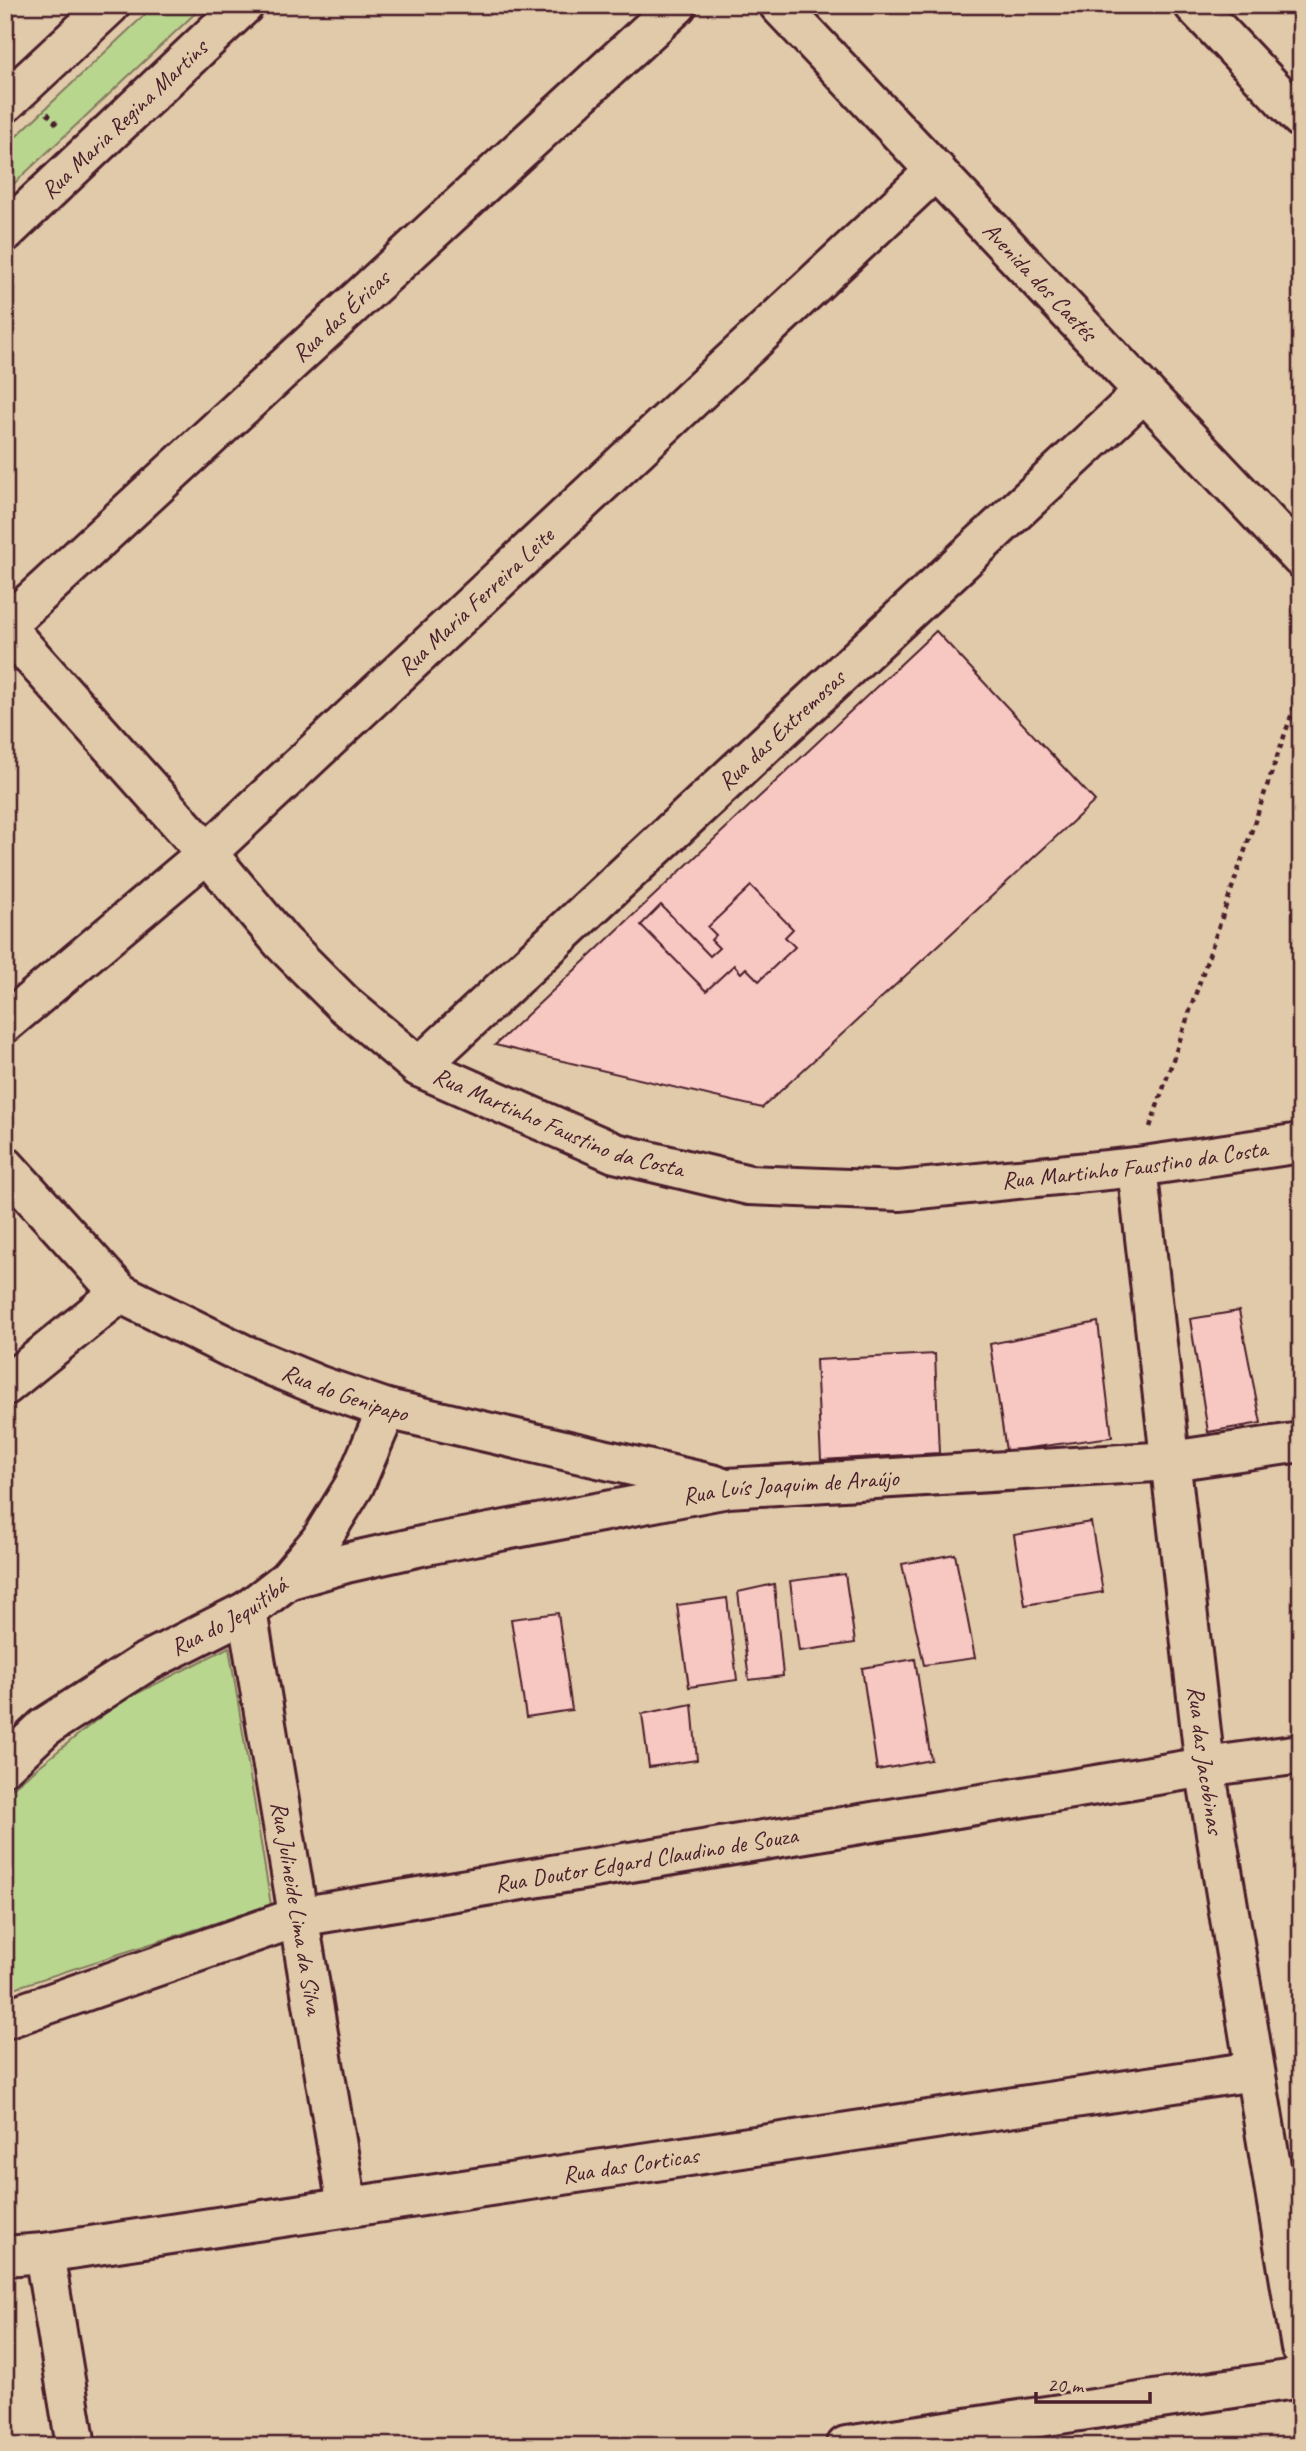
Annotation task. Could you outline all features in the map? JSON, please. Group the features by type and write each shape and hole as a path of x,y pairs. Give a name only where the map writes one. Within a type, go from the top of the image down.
{"street":[{"path":"12,84 110,5"},
{"name":"Rua Maria Regina Martins","path":"5,232 244,5"},
{"name":"Rua das Éricas","path":"5,626 677,5"},
{"name":"Avenida dos Caetés","path":"779,5 1301,558"},
{"path":"1194,5 1301,118"},
{"name":"Rua Maria Ferreira Leite","path":"5,1023 207,853 936,170"},
{"name":"Rua das Extremosas","path":"419,1067 1143,392"},
{"name":"Rua Martinho Faustino da Costa","path":"5,626 207,853 282,942 343,1003 419,1067 615,1153 748,1185 899,1191 1137,1167 1301,1143"},
{"path":"5,1166 120,1293 5,1386"},
{"name":"Rua das Jacobinas","path":"1137,1167 1205,1767 1301,2348"},
{"name":"Rua do Genipapo","path":"120,1293 243,1354 320,1386 387,1409 728,1488"},
{"name":"Rua do Jequitibá","path":"5,1765 45,1727 146,1662 247,1611 287,1580 320,1542 354,1486 387,1409"},
{"name":"Rua Luís Joaquim de Araújo","path":"287,1580 426,1545 728,1488 1171,1461 1301,1442"},
{"name":"Rua Julineide Lima da Silva","path":"247,1611 346,2206"},
{"name":"Rua Doutor Edgard Claudino de Souza","path":"5,2020 298,1917 1205,1767 1301,1754"},
{"name":"Rua das Corticas","path":"5,2256 44,2253 1254,2071"},
{"path":"44,2253 76,2446"},
{"path":"846,2446 1301,2378"}],"path":[{"path":"12,84 85,158"},
{"path":"1137,1167 1301,687"}],"green space":[{"path":"155,5 204,5 5,192 5,147"},
{"path":"229,1647 271,1905 5,1991 5,1794 116,1704"}],"building":[{"path":"936,631 1095,801 762,1108 495,1045"},
{"path":"751,886 793,929 785,937 795,947 759,981 746,968 741,973 734,965 706,991 641,925 661,905 710,956 719,948 711,940 716,935 708,927"},
{"path":"1239,1311 1261,1423 1208,1432 1190,1319"},
{"path":"1098,1322 1112,1437 1006,1451 990,1344"},
{"path":"935,1354 939,1453 821,1460 816,1360"},
{"path":"1091,1522 1103,1592 1025,1605 1014,1535"},
{"path":"955,1554 975,1658 924,1665 902,1564"},
{"path":"845,1574 855,1643 799,1651 790,1581"},
{"path":"774,1584 783,1676 749,1680 738,1592"},
{"path":"727,1598 737,1680 689,1687 677,1605"},
{"path":"558,1613 572,1710 526,1717 511,1619"},
{"path":"915,1659 931,1760 877,1770 862,1668"},
{"path":"692,1704 697,1760 649,1767 642,1714"}]}
